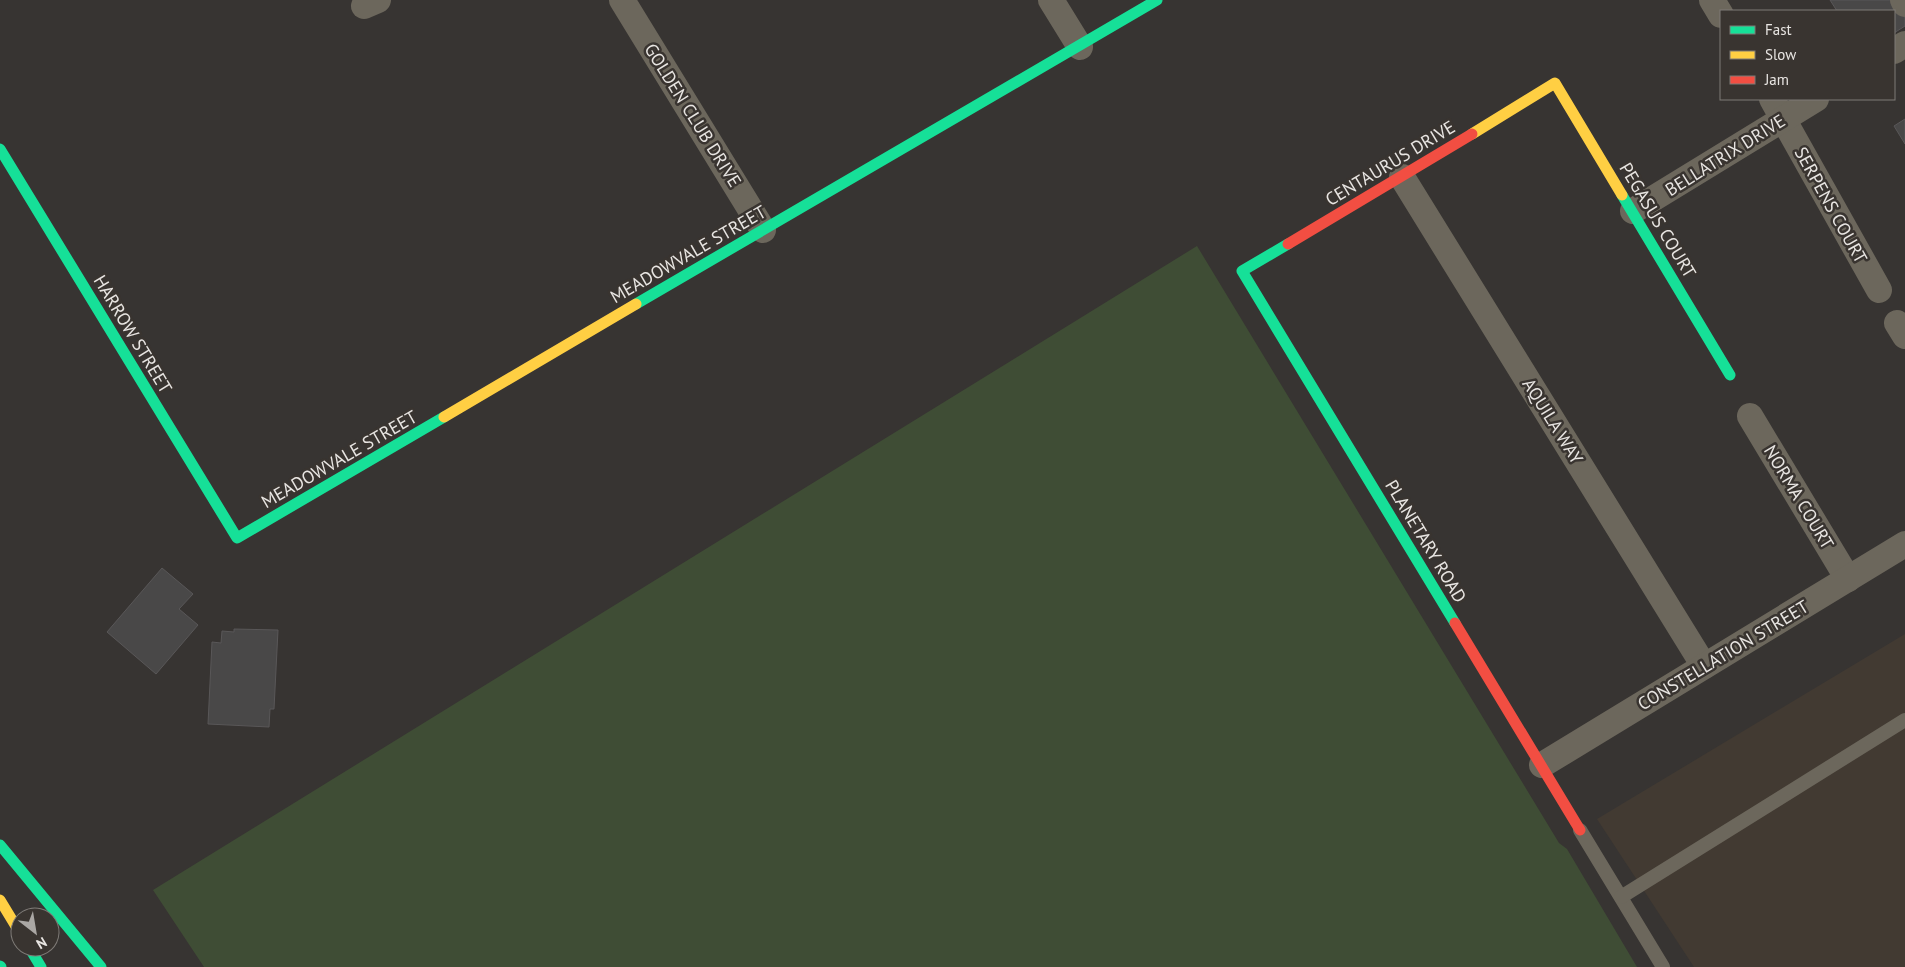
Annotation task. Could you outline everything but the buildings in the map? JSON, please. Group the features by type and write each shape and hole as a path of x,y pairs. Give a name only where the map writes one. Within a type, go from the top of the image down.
{"main road":[{"name":"MEADOWVALE STREET","path":"237,538 1158,0"},
{"name":"CENTAURUS DRIVE","path":"1242,272 1402,177 1555,82"},
{"name":"PEGASUS COURT","path":"1555,82 1730,375"},
{"name":"HARROW STREET","path":"0,148 237,538"},
{"name":"PLANETARY ROAD","path":"1242,272 1580,830"},
{"path":"0,845 101,967"},
{"path":"0,900 10,916"}],"street":[{"name":"GOLDEN CLUB DRIVE","path":"622,0 763,230"},
{"path":"1051,0 1080,47"},
{"path":"1712,0 1720,13"},
{"path":"1903,0 1905,4"},
{"name":"BELLATRIX DRIVE","path":"1633,211 1778,109 1812,100"},
{"name":"SERPENS COURT","path":"1778,109 1879,290"},
{"name":"AQUILA WAY","path":"1402,177 1704,666"},
{"name":"NORMA COURT","path":"1750,416 1848,579"},
{"name":"CONSTELLATION STREET","path":"1542,765 1905,544"}],"lane":[{"path":"1621,897 1905,720"},
{"path":"1580,830 1663,967"}],"shaded area":[{"path":"1905,634 1905,967 1694,967 1597,819"}],"green space":[{"path":"1197,246 1559,843 1567,849 1637,967 204,967 153,890"}],"traffic: fast":[{"path":"636,304 1157,0"},
{"path":"0,149 237,538 444,417"},
{"path":"1622,195 1730,375"},
{"path":"1288,244 1242,271 1455,623"},
{"path":"0,845 101,967"},
{"path":"35,957 41,967"}],"traffic: slow":[{"path":"1472,134 1555,83 1622,195"},
{"path":"444,417 636,304"},
{"path":"0,900 10,916"}],"traffic: jam":[{"path":"1288,244 1472,134"},
{"path":"1455,623 1580,830"}]}
